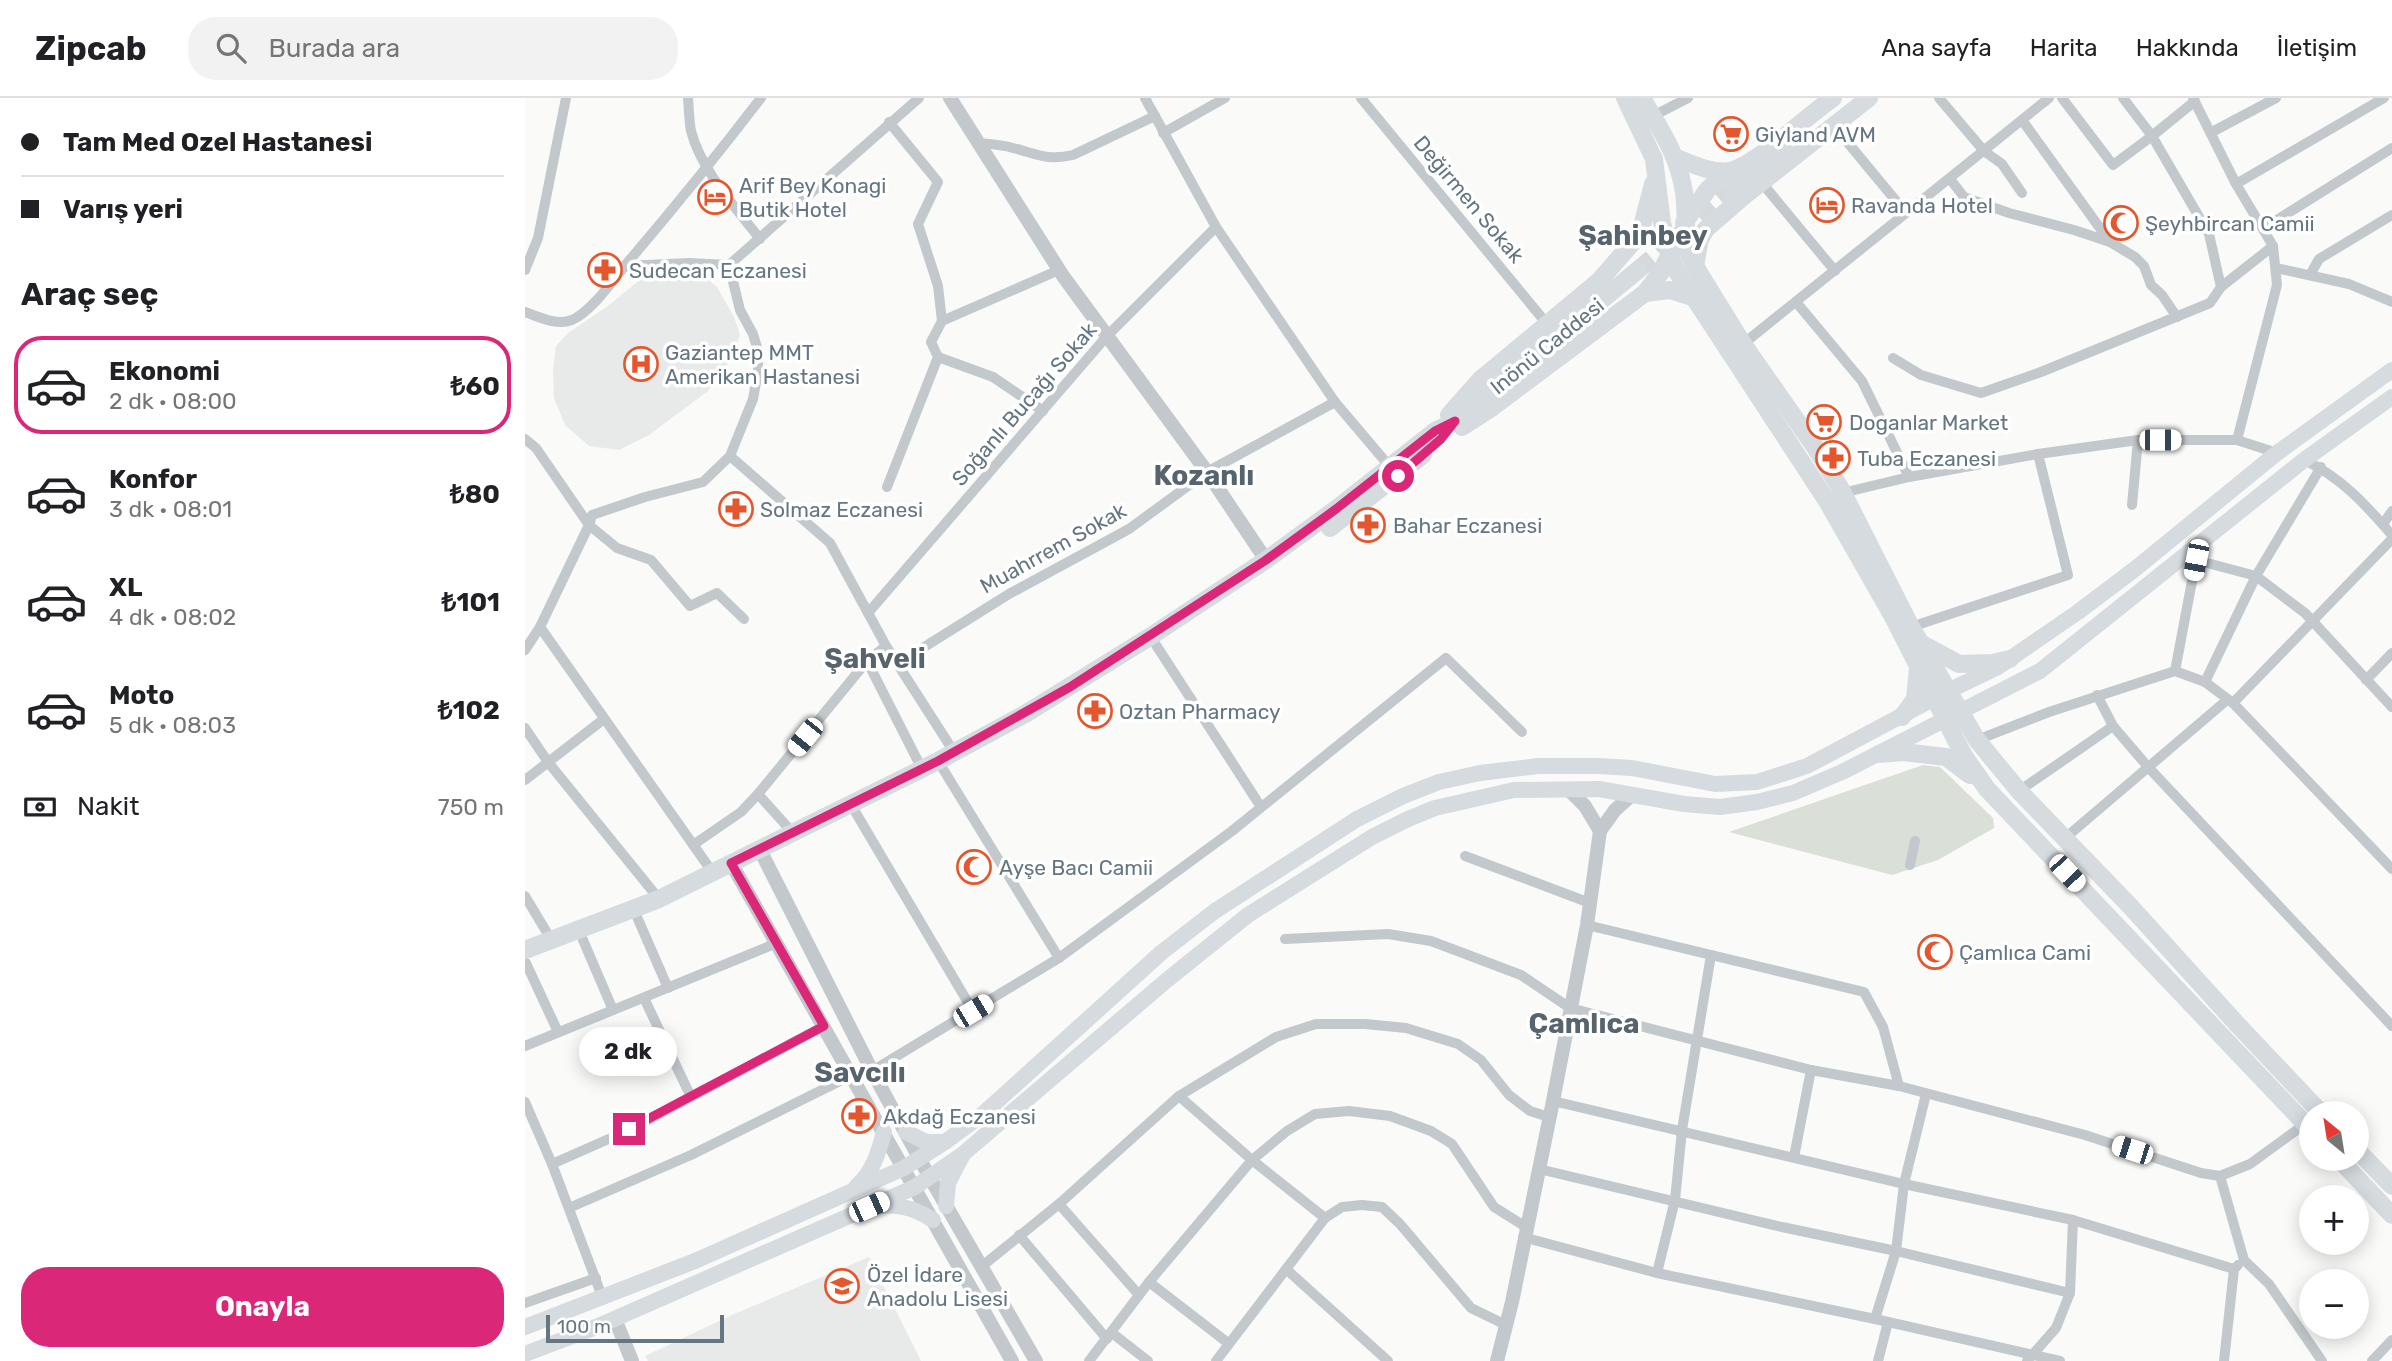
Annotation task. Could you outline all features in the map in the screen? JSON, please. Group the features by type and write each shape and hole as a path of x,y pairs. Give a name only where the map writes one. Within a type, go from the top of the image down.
{"main road":[{"path":"1625,98 1654,159 1660,209 1674,267 1692,297 1834,496 1921,644 1952,715 1964,756 1987,789"},
{"path":"1642,98 1677,158 1684,194 1686,243 1690,258 1742,344 1815,447 1834,496 1918,668 1942,695"},
{"path":"934,766 1070,687 1266,560 1390,467 1438,435 1490,409 1645,293 1671,256 1686,219 1708,189 1729,171 1769,147 1833,98"},
{"path":"1729,193 1850,98"},
{"path":"1695,265 1700,239 1706,229 1869,98"},
{"path":"1677,158 1704,168 1729,171"},
{"path":"525,959 638,918 934,766 1156,645 1287,559 1379,491 1438,435 1479,380 1599,281 1633,242 1641,226 1655,176"},
{"name":"Inönü Caddesi","path":"1438,435 1638,271"},
{"path":"1645,293 1670,290 1692,297"},
{"path":"525,1327 603,1299 695,1261 921,1158 983,1114 1162,952 1205,919 1357,819 1403,796 1439,782 1538,766 1632,768 1714,784 1757,782 1807,766 2010,659 2135,569 2277,453 2392,370"},
{"path":"525,1354 615,1319 915,1186 963,1154 1198,954 1248,915 1372,838 1435,808 1514,790 1599,789 1684,804 1720,807 1757,802 1793,793 1879,754 1997,694 2040,671 2189,559 2304,460 2392,397"},
{"path":"1921,644 1959,664 1992,663 2010,659"},
{"path":"1902,717 1915,699 1918,668"},
{"path":"1952,715 1977,740 2019,791 2311,1101"},
{"path":"1879,754 1903,751 1947,757 1987,789 2299,1118"},
{"path":"761,853 793,833 852,807"},
{"path":"525,959 552,941 659,899 713,873 734,868"},
{"path":"850,1192 863,1181 876,1161 884,1132"},
{"path":"906,1132 926,1142 945,1142"},
{"path":"946,1206 948,1182 963,1154"},
{"path":"2369,1162 2392,1186"},
{"path":"2350,1171 2392,1215"},
{"path":"869,1207 893,1205 917,1209 933,1220"}],"street":[{"path":"525,270 538,238 566,98"},
{"path":"688,98 695,143 724,192 760,239"},
{"path":"525,312 558,322 573,319 603,292 708,168 761,98"},
{"path":"625,266 689,263 729,265 919,98"},
{"path":"950,98 1059,270 1207,472 1266,560"},
{"path":"1145,98 1216,227 1335,402 1390,467"},
{"path":"1163,133 1225,98"},
{"name":"Değirmen Sokak","path":"1361,98 1547,324"},
{"path":"1653,116 1688,98"},
{"path":"1939,98 1984,152 2002,164 2022,193"},
{"path":"1742,344 2049,98"},
{"path":"2062,98 2113,165 2152,136 2194,99 2236,184 2264,228 2273,246 2277,285 2237,440"},
{"path":"2123,98 2152,136 2210,234 2221,287"},
{"path":"2212,132 2276,98"},
{"path":"2236,184 2384,98"},
{"path":"980,143 1011,147 1048,159 1060,158 1073,155 1155,116"},
{"path":"2022,120 2110,242"},
{"path":"889,122 938,182 918,224 937,286 941,321 931,342 938,357 993,377 1043,411"},
{"path":"1835,126 1906,213"},
{"path":"2264,228 2392,148"},
{"path":"1950,179 1964,197 2110,242 2135,257 2144,266 2151,285 2162,295 2177,317"},
{"path":"1762,183 1835,271"},
{"path":"2310,275 2319,259 2392,215"},
{"name":"Soğanlı Bucağı Sokak","path":"868,613 1107,336 1216,227"},
{"path":"1893,358 1921,375 1981,393 2041,372 2126,335 2210,303 2221,287 2273,246"},
{"path":"525,650 540,627 592,515 645,497 703,482 730,456 753,398 758,371 758,351 753,334 740,310 729,265"},
{"path":"2276,268 2349,284 2392,302"},
{"path":"941,321 1059,270"},
{"path":"1796,302 1862,381 1909,477"},
{"path":"887,487 938,357"},
{"name":"Muahrrem Sokak","path":"897,664 1009,594 1129,529 1207,472 1335,402"},
{"path":"525,439 536,448 589,525 617,548 651,560 690,606 717,593 744,619"},
{"path":"2132,505 2138,440"},
{"path":"1834,496 1909,477 2038,454 2138,440 2237,440 2277,453"},
{"path":"1912,627 2068,575 2038,454"},
{"path":"730,456 830,543 886,646 954,752"},
{"path":"2064,839 2230,702 2392,537 2360,498 2321,467 2304,460"},
{"path":"2205,682 2256,576 2321,467"},
{"path":"2383,524 2392,511"},
{"path":"2175,671 2189,559 2256,576 2311,621 2392,707"},
{"path":"540,627 713,873"},
{"path":"1156,645 1261,807"},
{"path":"693,845 741,812 867,661 886,646"},
{"path":"2366,680 2392,653"},
{"path":"872,1071 1059,958 1191,862 1446,658 1522,732"},
{"path":"867,661 1059,958"},
{"path":"1977,740 2097,695 2175,671 2205,682 2230,702 2392,869"},
{"path":"2097,695 2113,726 2148,767 2392,1026"},
{"path":"525,780 604,719"},
{"path":"2019,791 2113,726"},
{"path":"525,728 548,762 659,899"},
{"path":"1568,789 1585,806 1600,831"},
{"path":"758,794 793,833"},
{"path":"1497,1361 1553,1101 1587,925 1600,831 1615,810 1633,794"},
{"path":"852,807 973,1011"},
{"path":"1910,865 1915,842"},
{"path":"761,853 872,1071 1036,1361"},
{"path":"1465,856 1590,903"},
{"path":"734,868 1012,1361"},
{"path":"525,896 552,941"},
{"path":"638,918 668,988"},
{"path":"1587,925 1864,992 1883,1027 1899,1086"},
{"path":"1285,939 1388,934 1431,941 1521,975 1570,1008 1811,1070 1899,1086 2085,1135 2201,1173 2220,1176 2250,1164 2299,1133"},
{"path":"583,940 613,1010"},
{"path":"525,1046 777,943"},
{"path":"1657,1273 1675,1200 1682,1130 1711,955"},
{"path":"525,959 558,1032"},
{"path":"643,998 691,1097"},
{"path":"981,1267 1059,1204 1179,1096 1276,1037 1316,1024 1365,1024 1406,1028 1458,1044 1481,1060 1509,1095 1530,1111 1549,1117"},
{"path":"552,1164 629,1129 824,1026"},
{"path":"1794,1157 1811,1070"},
{"path":"569,1208 691,1155 852,1075"},
{"path":"1875,1319 1896,1251 1905,1184 1926,1094"},
{"path":"1179,1096 1252,1160 1325,1218"},
{"path":"1553,1101 1905,1184 2073,1220 2234,1269"},
{"path":"525,1102 552,1164 603,1299"},
{"path":"1089,1361 1149,1282 1252,1160 1287,1131 1315,1114 1349,1111 1390,1116 1431,1131 1452,1144 1493,1206 1524,1232 1657,1273 1875,1319 2030,1358 2060,1361"},
{"path":"1539,1168 2070,1293"},
{"path":"2220,1176 2244,1260 2269,1284 2322,1361"},
{"path":"1059,1204 1139,1295"},
{"path":"1216,1361 1325,1218 1342,1207 1382,1207 1400,1224 1471,1308 1506,1325"},
{"path":"2030,1358 2056,1328 2070,1293 2073,1220"},
{"path":"1019,1236 1109,1336 1148,1361"},
{"path":"2224,1361 2234,1269 2244,1260"},
{"path":"1286,1269 1388,1361"},
{"path":"525,1303 596,1278"},
{"path":"1149,1282 1229,1343"},
{"path":"615,1319 632,1361"},
{"path":"1878,1361 1888,1322"},
{"path":"2372,1361 2392,1340"}],"shaded area":[{"name":"Gaziantep MMT Amerikan Hastanesi","path":"694,268 717,287 734,317 740,335 732,358 708,391 649,435 619,450 589,446 565,425 554,398 553,369 556,346 568,333 608,306 647,274 668,269"},
{"path":"1923,765 1940,767 1993,818 1994,828 1938,860 1892,875 1729,832"},
{"name":"Özel İdare Anadolu Lisesi","path":"869,1257 921,1361 648,1361 645,1356 732,1315"}],"tunnel":[{"path":"1638,270 1729,193"}],"place":[{"name":"Giyland AVM","path":"1731,134"},
{"name":"Arif Bey Konagi Butik Hotel","path":"715,197"},
{"name":"Ravanda Hotel","path":"1827,205"},
{"name":"Şeyhbircan Camii","path":"2121,223"},
{"name":"Sudecan Eczanesi","path":"605,270"},
{"name":"Gaziantep MMT Amerikan Hastanesi","path":"641,364"},
{"name":"Doganlar Market","path":"1824,422"},
{"name":"Tuba Eczanesi","path":"1833,458"},
{"name":"Solmaz Eczanesi","path":"736,509"},
{"name":"Bahar Eczanesi","path":"1368,525"},
{"name":"Oztan Pharmacy","path":"1095,711"},
{"name":"Ayşe Bacı Camii","path":"974,867"},
{"name":"Çamlıca Cami","path":"1935,952"},
{"name":"Akdağ Eczanesi","path":"859,1116"},
{"name":"Özel İdare Anadolu Lisesi","path":"842,1286"}],"district":[{"name":"Şahinbey","path":"1643,235"},
{"name":"Kozanlı","path":"1204,475"},
{"name":"Şahveli","path":"875,658"},
{"name":"Çamlıca","path":"1584,1023"},
{"name":"Savcılı","path":"860,1072"}],"route":[{"path":"629,1129 824,1026 731,863 938,761 1070,687 1266,560 1435,431 1455,421 1441,439 1398,476"}]}
